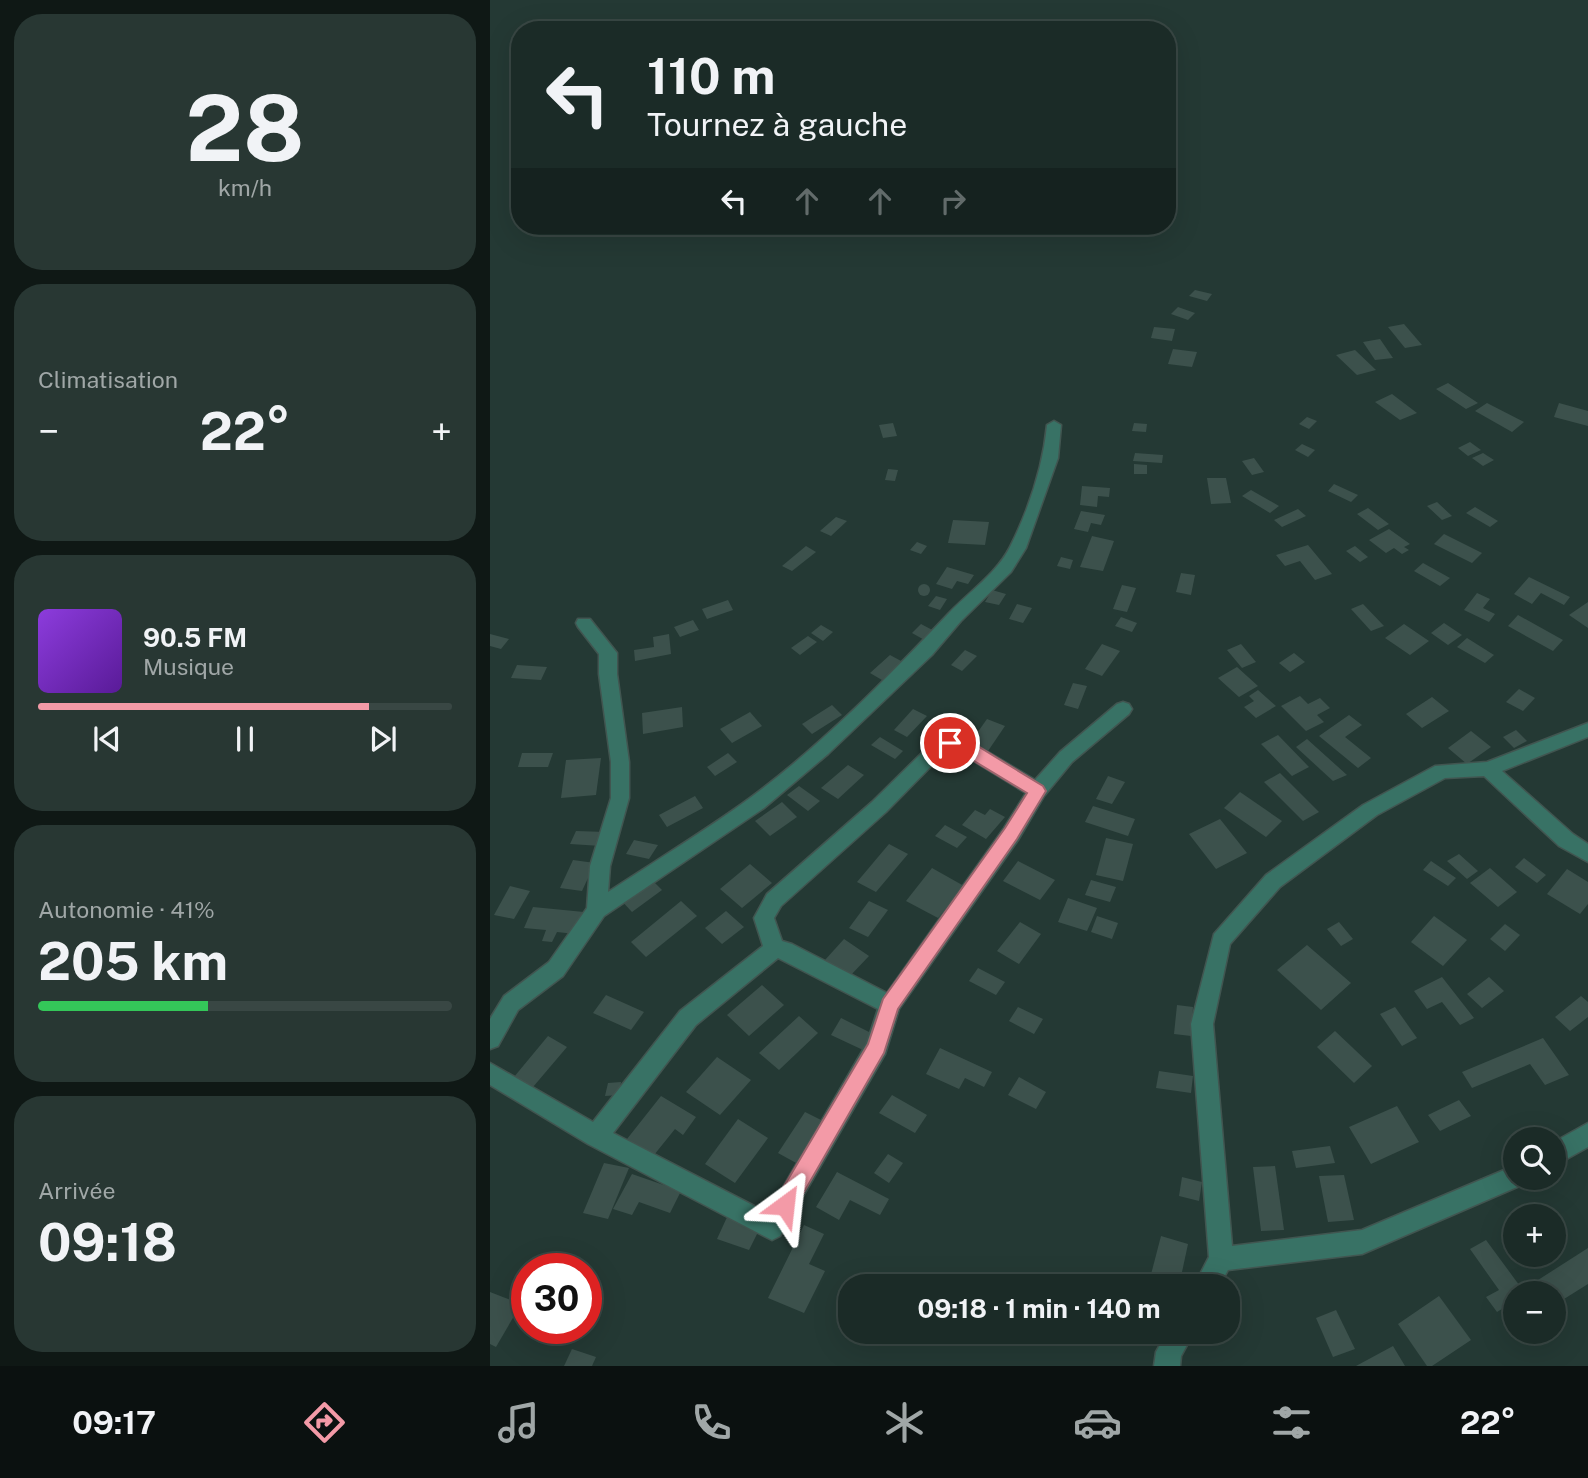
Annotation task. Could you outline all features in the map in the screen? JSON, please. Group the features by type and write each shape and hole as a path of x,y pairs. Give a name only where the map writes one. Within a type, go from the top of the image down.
{"street":[{"path":"490,1040 511,1003 556,969 597,910 757,803 804,764 926,651 955,617 1005,568 1018,548 1051,458 1054,425"},
{"path":"584,623 608,653 608,674 620,762 620,798 600,866 597,910"},
{"path":"490,1073 596,1136 772,1228 877,1047 890,1005 1011,834 1037,791 1066,757 1123,709"},
{"path":"1213,1274 1221,1259 1202,1024 1221,940 1273,881 1370,810 1442,771 1488,769 1588,730"},
{"path":"774,949 764,918 774,900 878,807 938,748 950,743 970,750 1037,791"},
{"path":"1488,769 1566,840 1588,854"},
{"path":"596,1136 688,1018 774,949 785,950 890,1005"},
{"path":"1566,1148 1588,1134"},
{"path":"1221,1259 1362,1241 1503,1181"},
{"path":"1167,1366 1169,1353 1174,1344"}],"building":[{"path":"1195,290 1212,294 1207,301 1189,296"},
{"path":"1178,307 1195,313 1188,320 1171,314"},
{"path":"1404,324 1422,345 1405,348 1388,327"},
{"path":"1154,327 1175,329 1172,341 1151,338"},
{"path":"1380,339 1393,358 1375,360 1363,342"},
{"path":"1173,349 1197,352 1192,367 1168,364"},
{"path":"1355,350 1376,370 1357,375 1336,355"},
{"path":"1448,383 1478,403 1466,409 1436,389"},
{"path":"1392,394 1417,413 1400,420 1375,402"},
{"path":"1487,403 1524,422 1512,432 1475,411"},
{"path":"1559,403 1588,411 1588,426 1554,417"},
{"path":"1307,417 1317,421 1309,429 1299,424"},
{"path":"893,423 897,436 883,438 879,425"},
{"path":"1134,423 1147,424 1146,432 1132,431"},
{"path":"1470,442 1481,450 1468,456 1458,448"},
{"path":"1302,444 1315,450 1308,457 1295,450"},
{"path":"1135,453 1163,455 1162,463 1133,461"},
{"path":"1483,453 1494,460 1483,466 1472,458"},
{"path":"1254,458 1264,472 1252,475 1242,461"},
{"path":"1134,464 1147,465 1147,474 1134,474"},
{"path":"888,469 898,470 895,481 885,480"},
{"path":"1207,478 1226,478 1231,503 1211,504"},
{"path":"1334,484 1358,495 1351,502 1328,491"},
{"path":"1082,486 1110,488 1109,497 1098,496 1097,507 1080,505"},
{"path":"1251,490 1279,506 1270,513 1242,496"},
{"path":"1437,502 1452,516 1442,520 1427,506"},
{"path":"1475,507 1498,521 1490,527 1466,513"},
{"path":"1368,508 1389,524 1378,530 1357,514"},
{"path":"1298,509 1306,516 1282,527 1274,520"},
{"path":"1081,511 1105,515 1101,525 1091,523 1088,532 1074,529"},
{"path":"836,517 847,521 831,536 820,531"},
{"path":"953,520 989,522 985,545 948,543"},
{"path":"1389,529 1410,544 1404,547 1409,550 1402,554 1394,548 1386,553 1369,540"},
{"path":"1444,534 1482,553 1472,563 1434,544"},
{"path":"1092,536 1114,541 1103,571 1080,567"},
{"path":"917,542 927,546 921,554 910,550"},
{"path":"1308,545 1332,574 1315,580 1300,561 1285,566 1276,555"},
{"path":"806,546 816,552 792,571 782,566"},
{"path":"1355,546 1368,557 1360,562 1346,551"},
{"path":"1061,557 1073,560 1070,569 1057,566"},
{"path":"1423,563 1450,578 1440,586 1414,571"},
{"path":"947,567 974,575 968,584 957,581 952,589 936,584"},
{"path":"1181,573 1195,575 1191,595 1176,592"},
{"path":"1529,577 1570,597 1564,605 1541,593 1532,604 1514,594"},
{"path":"919,585 929,585 929,595 919,595"},
{"path":"1122,585 1136,588 1127,612 1113,609"},
{"path":"992,590 1006,594 999,605 985,602"},
{"path":"1477,593 1490,599 1483,608 1495,614 1489,622 1464,610"},
{"path":"936,596 947,599 940,610 928,606"},
{"path":"728,600 733,610 707,619 702,609"},
{"path":"1588,602 1588,628 1569,615"},
{"path":"1017,604 1032,608 1023,623 1009,619"},
{"path":"1363,604 1384,626 1371,631 1351,609"},
{"path":"1518,615 1563,640 1553,651 1508,626"},
{"path":"1121,617 1137,623 1132,632 1115,626"},
{"path":"693,620 699,630 680,637 674,627"},
{"path":"1444,623 1462,635 1448,645 1431,633"},
{"path":"921,624 938,633 928,642 912,633"},
{"path":"1404,624 1429,641 1410,655 1385,638"},
{"path":"821,625 833,632 823,641 811,633"},
{"path":"490,634 509,639 501,649 490,646"},
{"path":"669,634 671,654 635,661 634,650 654,647 653,637"},
{"path":"808,636 817,642 800,655 791,648"},
{"path":"1467,638 1494,655 1485,663 1457,647"},
{"path":"1102,644 1120,651 1102,676 1085,669"},
{"path":"1241,644 1256,662 1242,668 1227,650"},
{"path":"965,650 977,656 962,671 951,665"},
{"path":"1294,653 1305,662 1290,672 1279,663"},
{"path":"890,655 903,662 882,680 870,673"},
{"path":"517,665 547,667 541,680 511,678"},
{"path":"1237,667 1258,686 1239,697 1218,678"},
{"path":"1073,683 1087,686 1078,709 1064,705"},
{"path":"1519,689 1535,698 1523,711 1506,702"},
{"path":"1258,690 1276,706 1256,718 1244,707 1254,701 1249,696"},
{"path":"1300,696 1308,704 1320,698 1330,708 1317,715 1324,722 1306,731 1281,706"},
{"path":"1432,697 1449,711 1422,728 1406,714"},
{"path":"832,705 842,715 812,734 802,724"},
{"path":"682,707 683,727 643,734 642,713"},
{"path":"913,709 927,716 907,737 894,730"},
{"path":"750,712 762,726 732,743 720,729"},
{"path":"1349,715 1362,725 1345,737 1371,758 1358,768 1319,736"},
{"path":"987,719 1005,726 988,751 970,743"},
{"path":"1516,730 1527,741 1514,748 1503,737"},
{"path":"1471,731 1491,747 1467,764 1448,748"},
{"path":"1278,735 1309,767 1292,776 1261,744"},
{"path":"880,737 903,751 895,759 871,745"},
{"path":"1307,739 1347,775 1333,781 1296,747"},
{"path":"522,753 553,753 548,767 518,767"},
{"path":"728,753 737,762 715,776 707,767"},
{"path":"601,758 596,795 561,798 566,760"},
{"path":"848,765 864,775 838,799 821,788"},
{"path":"1280,773 1319,812 1303,821 1264,782"},
{"path":"1108,776 1125,782 1112,804 1096,799"},
{"path":"799,786 820,801 808,811 787,795"},
{"path":"1240,792 1282,821 1266,837 1224,808"},
{"path":"695,796 703,808 667,827 659,815"},
{"path":"782,802 797,817 770,836 755,821"},
{"path":"1093,806 1135,819 1128,836 1085,822"},
{"path":"990,809 1005,817 986,839 962,825 975,810 985,815"},
{"path":"1220,819 1247,853 1216,869 1189,834"},
{"path":"945,825 967,837 957,848 935,836"},
{"path":"576,831 606,832 601,846 570,844"},
{"path":"1106,838 1133,844 1123,881 1096,875"},
{"path":"634,840 658,845 649,859 626,854"},
{"path":"889,844 908,854 876,892 857,882"},
{"path":"1459,854 1478,871 1467,879 1447,861"},
{"path":"1524,858 1546,875 1537,883 1515,867"},
{"path":"573,860 595,863 582,891 560,888"},
{"path":"1018,861 1055,880 1040,900 1003,881"},
{"path":"1431,861 1456,878 1448,886 1423,870"},
{"path":"750,864 772,883 742,908 720,889"},
{"path":"932,868 964,886 938,918 906,901"},
{"path":"1490,868 1517,892 1498,907 1470,883"},
{"path":"1567,869 1588,882 1588,904 1580,914 1547,894"},
{"path":"649,877 662,890 632,912 619,898"},
{"path":"1091,880 1116,887 1110,902 1085,895"},
{"path":"510,886 530,891 514,919 494,915"},
{"path":"1068,898 1097,908 1087,931 1058,922"},
{"path":"681,901 697,916 646,957 631,942"},
{"path":"869,901 888,910 868,937 849,928"},
{"path":"533,907 584,912 575,934 557,932 552,942 542,941 546,930 524,928"},
{"path":"726,911 744,927 722,944 705,928"},
{"path":"1097,916 1118,923 1112,939 1091,932"},
{"path":"1434,916 1467,940 1443,966 1411,942"},
{"path":"1020,922 1041,934 1019,964 997,951"},
{"path":"1339,922 1353,939 1341,946 1327,929"},
{"path":"1505,924 1520,935 1505,951 1490,939"},
{"path":"844,939 869,956 849,977 825,960"},
{"path":"1307,945 1351,983 1321,1010 1277,970"},
{"path":"978,968 1005,982 996,995 969,981"},
{"path":"1442,977 1474,1018 1460,1025 1442,1002 1427,1009 1414,991"},
{"path":"1489,977 1504,991 1482,1008 1467,994"},
{"path":"762,985 784,1005 749,1036 727,1015"},
{"path":"606,995 644,1012 631,1030 593,1013"},
{"path":"1581,996 1588,1002 1588,1017 1570,1031 1555,1017"},
{"path":"1177,1005 1193,1007 1191,1036 1174,1034"},
{"path":"1018,1007 1043,1019 1034,1034 1009,1021"},
{"path":"1395,1007 1417,1038 1402,1046 1380,1014"},
{"path":"799,1016 818,1033 779,1070 759,1053"},
{"path":"841,1018 873,1034 863,1050 831,1035"},
{"path":"1335,1031 1372,1066 1354,1083 1317,1047"},
{"path":"548,1036 567,1047 533,1087 514,1077"},
{"path":"1543,1038 1569,1075 1545,1085 1530,1064 1472,1088 1462,1072"},
{"path":"940,1048 992,1072 984,1087 965,1078 959,1089 926,1074"},
{"path":"717,1057 751,1080 720,1115 686,1092"},
{"path":"1159,1071 1193,1076 1191,1093 1156,1088"},
{"path":"1019,1077 1046,1092 1036,1109 1008,1095"},
{"path":"621,1082 619,1095 605,1096 608,1083"},
{"path":"892,1095 927,1115 915,1133 879,1113"},
{"path":"661,1096 696,1117 683,1135 675,1129 654,1155 627,1139"},
{"path":"1459,1100 1471,1116 1440,1131 1428,1115"},
{"path":"1397,1106 1419,1142 1371,1164 1349,1127"},
{"path":"805,1112 825,1122 798,1164 778,1153"},
{"path":"738,1119 768,1138 735,1183 705,1164"},
{"path":"1330,1146 1335,1163 1296,1168 1292,1151"},
{"path":"888,1154 903,1163 889,1183 874,1173"},
{"path":"604,1163 629,1168 608,1219 583,1213"},
{"path":"1275,1166 1284,1230 1261,1231 1253,1167"},
{"path":"837,1172 889,1199 880,1215 850,1200 839,1220 816,1207"},
{"path":"632,1174 681,1191 670,1213 639,1202 632,1215 613,1209"},
{"path":"1344,1175 1354,1220 1328,1222 1319,1176"},
{"path":"1182,1177 1202,1182 1199,1201 1179,1196"},
{"path":"728,1215 761,1226 749,1250 717,1239"},
{"path":"804,1225 824,1234 809,1264 825,1271 804,1313 768,1298"},
{"path":"1161,1236 1188,1244 1182,1274 1151,1274"},
{"path":"1486,1240 1503,1267 1516,1281 1503,1281 1503,1308 1497,1312 1486,1297 1499,1290 1470,1249"},
{"path":"1588,1248 1588,1284 1566,1298 1566,1281 1538,1280 1558,1267 1566,1267 1566,1262"},
{"path":"490,1292 511,1300 511,1321 496,1347 490,1344"},
{"path":"1439,1296 1471,1340 1432,1366 1427,1366 1398,1324"},
{"path":"1336,1310 1355,1349 1333,1357 1316,1318"},
{"path":"1393,1346 1405,1366 1356,1366"},
{"path":"572,1349 596,1357 592,1366 564,1366"}],"route":[{"path":"785,1205 877,1047 890,1005 1011,834 1037,791 970,750 950,743"}]}
